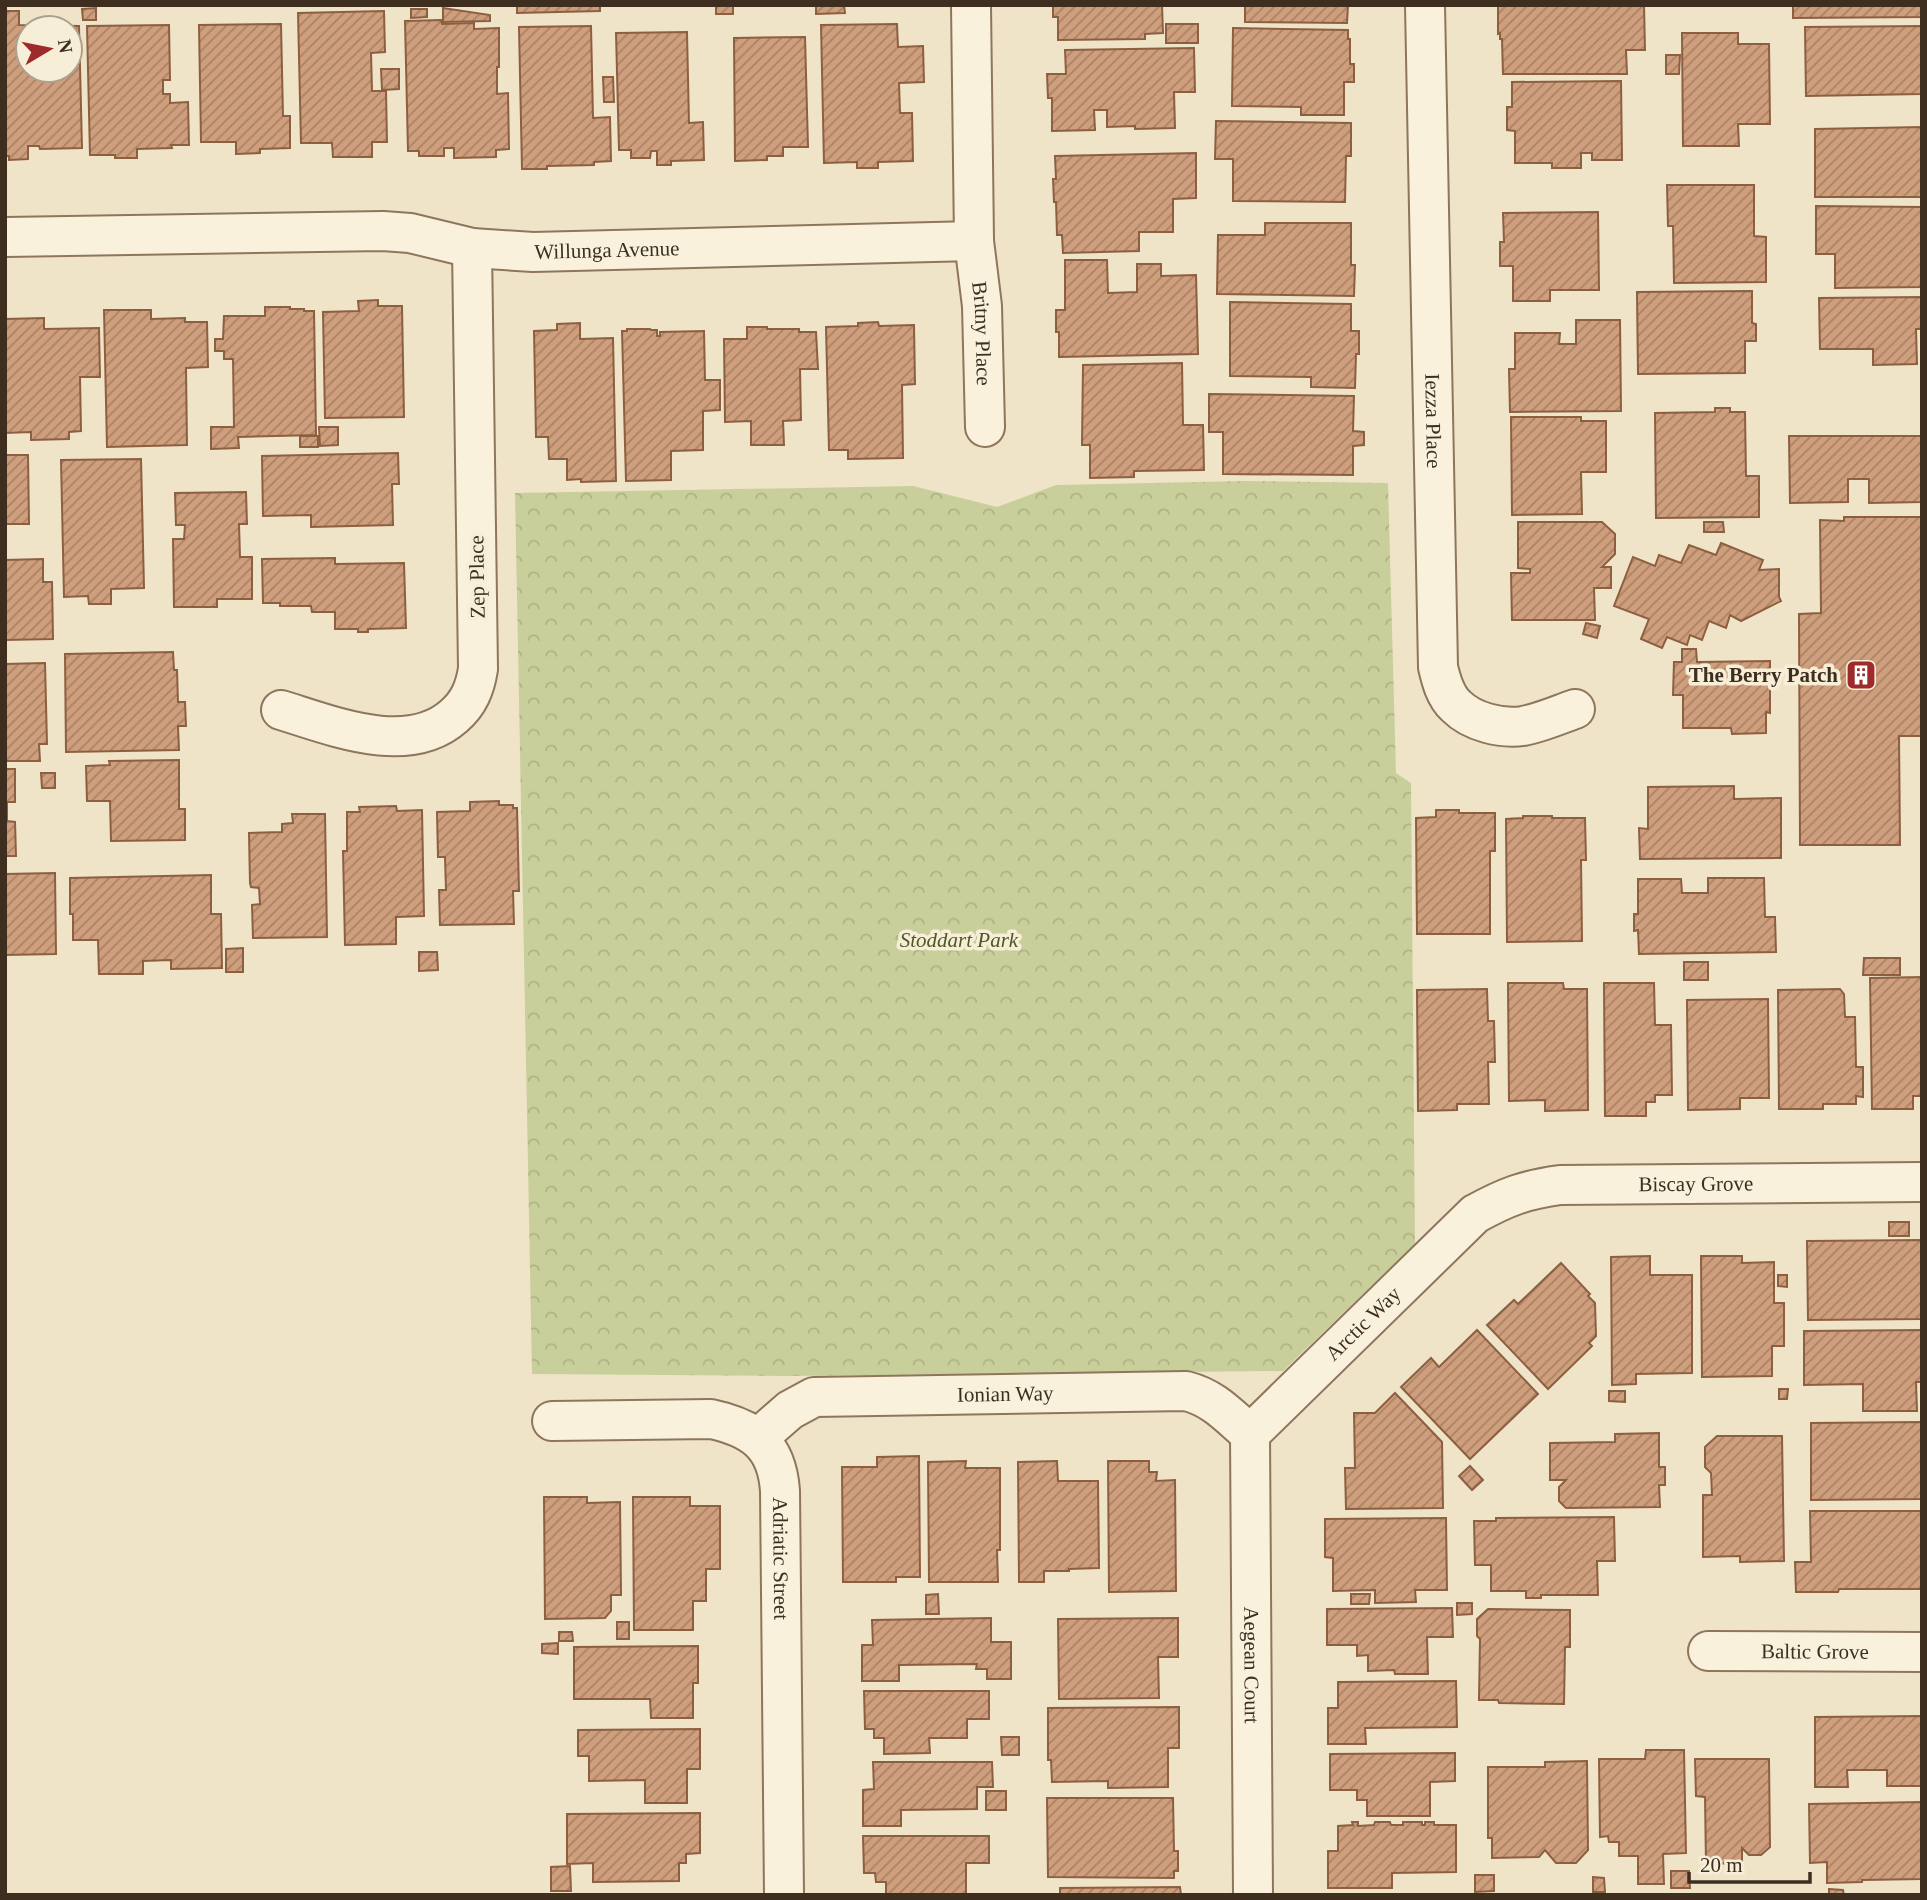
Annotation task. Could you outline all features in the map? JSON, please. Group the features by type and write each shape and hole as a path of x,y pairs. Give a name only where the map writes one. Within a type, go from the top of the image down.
{"street":[{"path":"971,5 974,241"},
{"name":"Iezza Place","path":"1425,5 1438,667 1443,686 1456,706 1478,720 1493,725 1523,726 1575,709"},
{"name":"Willunga Avenue","path":"5,237 383,231 410,233 472,248 533,252 974,241"},
{"name":"Britny Place","path":"974,241 982,306 985,427"},
{"name":"Zep Place","path":"282,710 361,733 416,736 445,724 468,701 476,685 478,669 472,248"},
{"name":"Biscay Grove","path":"1475,1214 1529,1190 1560,1185 1922,1182"},
{"name":"Arctic Way","path":"1250,1434 1475,1214"},
{"name":"Ionian Way","path":"758,1438 790,1410 814,1397 1186,1391 1212,1400 1250,1434"},
{"path":"552,1421 711,1419 730,1423 758,1438"},
{"name":"Aegean Court","path":"1250,1434 1253,1895"},
{"name":"Adriatic Street","path":"758,1438 775,1464 780,1491 784,1895"},
{"name":"Baltic Grove","path":"1708,1651 1922,1652"}],"green space":[{"name":"Stoddart Park","path":"1246,481 1388,483 1396,773 1411,783 1415,1244 1283,1371 780,1376 532,1374 515,493 913,486 997,507 1056,485"}],"building":[{"path":"517,5 600,5 600,11 517,13"},
{"path":"716,5 733,5 733,14 716,14"},
{"path":"816,5 844,5 845,13 816,14"},
{"path":"1053,5 1162,5 1163,33 1145,34 1145,39 1058,40 1058,17 1053,17"},
{"path":"1245,5 1348,5 1347,23 1245,22"},
{"path":"1498,5 1644,5 1645,50 1626,50 1627,74 1503,74"},
{"path":"1793,5 1922,5 1922,17 1793,18"},
{"path":"96,8 96,20 84,20 82,9"},
{"path":"443,8 490,15 490,21 443,22"},
{"path":"411,9 427,9 427,17 411,18"},
{"path":"5,11 19,11 19,14 14,14 14,84 80,84 82,148 40,149 39,146 28,146 28,159 9,160 9,156 5,156"},
{"path":"384,11 385,52 371,53 372,91 386,91 387,142 372,142 372,157 333,157 332,143 301,143 298,13"},
{"path":"441,20 442,24 474,23 474,29 499,28 497,94 508,93 509,149 496,150 496,157 454,158 454,148 444,148 444,156 419,156 419,151 408,151 405,21"},
{"path":"281,24 283,116 290,116 290,148 260,149 260,153 236,154 236,142 201,142 199,25"},
{"path":"897,24 898,47 923,46 924,82 899,83 900,113 912,113 913,161 878,162 878,168 857,168 857,162 824,163 821,25"},
{"path":"1166,24 1198,24 1198,43 1166,43"},
{"path":"169,25 170,80 163,80 163,94 170,94 170,103 188,102 189,145 137,149 137,158 90,155 87,26"},
{"path":"591,26 593,118 610,117 611,161 594,162 594,165 522,169 519,27"},
{"path":"1922,26 1922,94 1806,96 1805,27"},
{"path":"1233,28 1348,30 1354,82 1344,82 1344,115 1301,115 1301,107 1232,106"},
{"path":"687,32 689,123 703,122 704,160 671,161 671,165 657,165 657,151 651,151 650,158 631,158 631,150 619,150 616,33"},
{"path":"1682,33 1738,33 1738,44 1769,44 1770,124 1738,124 1739,146 1683,146"},
{"path":"805,37 808,147 783,147 783,156 767,156 767,160 735,161 734,38"},
{"path":"1194,48 1195,92 1174,92 1175,128 1107,127 1107,110 1094,110 1095,130 1052,131 1052,98 1048,98 1047,74 1066,74 1065,50"},
{"path":"1666,55 1680,55 1679,74 1666,74"},
{"path":"381,69 399,69 399,89 382,90"},
{"path":"603,77 613,77 614,102 604,102"},
{"path":"1621,81 1622,160 1592,160 1592,153 1581,153 1581,168 1552,168 1552,163 1515,163 1515,131 1507,130 1507,107 1512,107 1512,82"},
{"path":"1216,121 1351,123 1351,156 1346,156 1345,202 1233,201 1233,159 1215,159"},
{"path":"1922,127 1922,197 1815,197 1815,129"},
{"path":"1196,153 1196,198 1173,199 1173,232 1139,232 1139,251 1063,253 1062,235 1057,235 1054,202 1055,156"},
{"path":"1667,185 1754,185 1754,236 1766,237 1766,282 1674,283 1673,226 1668,226"},
{"path":"1816,206 1922,207 1922,287 1835,288 1835,254 1816,254"},
{"path":"1598,212 1599,290 1550,290 1550,301 1513,301 1513,266 1500,266 1500,242 1504,242 1503,213"},
{"path":"1265,223 1351,223 1351,265 1355,265 1354,296 1217,294 1218,235 1265,235"},
{"path":"1065,260 1107,260 1108,293 1137,292 1137,264 1161,264 1161,276 1196,275 1198,354 1059,357 1056,310 1065,310"},
{"path":"1752,291 1752,323 1756,324 1756,341 1745,341 1745,373 1638,374 1637,292"},
{"path":"1922,297 1922,329 1916,329 1917,364 1873,365 1873,349 1820,349 1819,298"},
{"path":"378,300 378,306 402,306 404,417 325,418 323,312 359,311 358,301"},
{"path":"1230,302 1351,304 1351,331 1359,331 1355,388 1311,387 1311,377 1230,376"},
{"path":"265,307 314,311 316,435 238,437 239,448 211,449 211,427 234,427 233,359 224,359 224,351 215,351 215,339 223,339 224,316 265,316"},
{"path":"104,310 151,310 151,319 185,318 185,322 207,322 208,367 186,368 187,445 107,447"},
{"path":"44,318 44,329 99,328 100,377 80,377 81,431 69,432 69,439 31,440 31,432 5,433 5,319"},
{"path":"1576,320 1620,320 1621,411 1510,412 1509,369 1515,369 1515,333 1560,333 1559,344 1576,344"},
{"path":"878,322 879,326 914,325 915,384 902,385 903,458 848,459 848,450 829,450 826,327"},
{"path":"580,323 580,339 613,338 616,481 567,480 567,459 549,459 548,437 536,437 534,331 557,330 557,324"},
{"path":"747,327 816,332 818,369 800,369 801,420 783,421 784,445 751,445 751,421 725,422 724,339 747,339"},
{"path":"657,330 657,336 660,336 660,332 704,331 705,380 720,380 720,410 703,411 703,450 671,451 671,480 626,481 622,331"},
{"path":"1182,363 1183,425 1203,425 1204,470 1134,471 1134,477 1090,478 1090,445 1082,445 1083,365"},
{"path":"1209,394 1354,396 1353,431 1364,432 1364,445 1353,446 1353,475 1223,474 1223,432 1209,432"},
{"path":"1715,408 1745,412 1746,476 1759,476 1759,517 1656,518 1655,413 1715,412"},
{"path":"1511,417 1581,417 1581,421 1606,421 1606,472 1581,472 1582,514 1512,515"},
{"path":"319,427 338,427 338,445 320,446"},
{"path":"300,436 318,436 318,447 300,447"},
{"path":"1789,436 1922,436 1922,502 1869,503 1869,479 1848,479 1848,502 1790,503"},
{"path":"398,453 399,484 392,484 393,525 311,527 311,515 263,516 262,456"},
{"path":"5,455 28,455 29,524 5,524"},
{"path":"141,459 144,588 111,589 111,604 89,604 88,596 64,597 61,460"},
{"path":"246,492 247,524 239,524 240,557 252,557 252,599 217,599 217,607 174,607 173,539 184,539 185,525 176,525 175,493"},
{"name":"The Berry Patch","path":"1844,517 1922,517 1922,736 1899,736 1900,845 1800,845 1799,614 1821,613 1820,520 1844,521"},
{"path":"1518,522 1602,522 1615,534 1615,554 1602,567 1611,567 1611,588 1594,588 1595,620 1512,620 1511,573 1530,573 1530,569 1518,568"},
{"path":"1704,522 1723,522 1724,532 1704,532"},
{"path":"1721,543 1763,560 1759,570 1779,569 1781,601 1741,621 1730,615 1726,628 1709,621 1702,640 1690,635 1687,645 1667,637 1662,648 1641,639 1649,619 1614,606 1633,557 1655,566 1659,555 1681,563 1689,545 1716,555"},
{"path":"335,558 335,564 404,563 406,628 368,629 368,632 335,629 335,612 312,612 311,606 263,603 262,559"},
{"path":"43,559 43,582 52,582 53,639 5,640 5,560"},
{"path":"1586,623 1600,626 1597,638 1583,634"},
{"path":"1682,649 1696,649 1697,662 1770,661 1770,713 1766,712 1766,733 1732,734 1731,728 1683,728 1683,695 1673,695 1674,662 1682,662"},
{"path":"173,652 174,670 177,670 178,702 185,702 186,726 178,726 179,750 66,752 65,654"},
{"path":"45,663 47,744 39,744 40,761 5,761 5,664"},
{"path":"179,760 179,809 185,809 185,840 111,841 110,801 87,801 86,766 110,765 109,761"},
{"path":"5,769 15,769 15,802 7,802 7,821 15,822 16,856 5,856"},
{"path":"41,773 55,773 55,788 42,788"},
{"path":"1734,786 1734,799 1781,798 1781,858 1640,859 1639,828 1648,829 1648,787"},
{"path":"499,801 499,805 513,805 513,808 517,808 519,891 513,891 514,924 440,925 439,890 446,890 445,857 438,857 437,812 470,811 470,802"},
{"path":"396,806 397,811 422,810 424,916 396,917 396,944 345,945 343,851 347,851 347,812 360,812 359,807"},
{"path":"1436,810 1495,813 1495,851 1490,851 1490,934 1417,934 1416,818 1436,817"},
{"path":"292,814 325,814 327,937 253,938 252,905 260,904 259,888 251,887 250,883 249,833 282,832 282,824 293,823"},
{"path":"1523,816 1585,818 1586,860 1581,860 1582,941 1507,942 1506,819"},
{"path":"55,873 56,954 5,955 5,874"},
{"path":"211,875 211,914 221,914 222,968 171,969 171,960 143,961 143,974 99,974 98,940 73,940 70,878"},
{"path":"1708,878 1764,878 1765,917 1775,917 1776,952 1639,954 1638,930 1634,931 1634,914 1638,914 1638,879 1681,879 1682,893 1708,893"},
{"path":"243,948 243,972 226,972 226,949"},
{"path":"419,952 437,952 438,970 419,971"},
{"path":"1864,958 1900,958 1900,975 1863,975"},
{"path":"1684,962 1708,962 1708,980 1684,980"},
{"path":"1922,977 1922,1096 1913,1096 1913,1109 1872,1109 1870,978"},
{"path":"1508,983 1563,983 1564,989 1587,989 1588,1110 1545,1111 1545,1100 1509,1101"},
{"path":"1604,983 1654,983 1655,1025 1671,1025 1672,1095 1655,1095 1655,1102 1646,1102 1646,1116 1605,1116"},
{"path":"1487,989 1488,1021 1494,1021 1495,1062 1488,1062 1489,1104 1457,1104 1457,1110 1418,1111 1417,990"},
{"path":"1840,989 1844,994 1845,1017 1855,1017 1856,1067 1863,1067 1863,1097 1856,1096 1856,1104 1823,1104 1823,1109 1779,1109 1778,990"},
{"path":"1768,999 1769,1098 1740,1098 1740,1109 1688,1110 1687,1000"},
{"path":"1889,1222 1909,1222 1909,1236 1889,1236"},
{"path":"1922,1240 1922,1319 1808,1320 1807,1241"},
{"path":"1650,1256 1650,1275 1692,1275 1692,1373 1636,1374 1636,1384 1612,1385 1611,1257"},
{"path":"1701,1256 1742,1256 1742,1263 1774,1262 1774,1303 1784,1303 1784,1346 1772,1346 1772,1376 1702,1377"},
{"path":"1561,1263 1595,1303 1596,1336 1589,1343 1592,1346 1548,1389 1487,1325 1514,1300 1518,1304"},
{"path":"1778,1275 1787,1275 1787,1287 1778,1286"},
{"path":"1477,1330 1538,1394 1470,1459 1401,1387 1431,1358 1439,1367"},
{"path":"1922,1330 1922,1382 1916,1382 1917,1411 1863,1411 1863,1384 1804,1385 1804,1331"},
{"path":"1779,1389 1788,1389 1787,1399 1779,1399"},
{"path":"1609,1391 1625,1391 1625,1402 1609,1401"},
{"path":"1395,1393 1442,1442 1443,1508 1346,1509 1345,1468 1355,1468 1354,1413 1375,1413"},
{"path":"1922,1422 1922,1499 1811,1500 1811,1423"},
{"path":"1659,1433 1659,1467 1665,1467 1665,1485 1659,1485 1660,1507 1566,1508 1559,1501 1559,1487 1566,1480 1550,1480 1550,1443 1615,1442 1615,1434"},
{"path":"1717,1436 1782,1436 1784,1561 1740,1562 1740,1556 1703,1557 1703,1495 1712,1495 1711,1473 1705,1467 1705,1447"},
{"path":"919,1456 920,1577 896,1577 896,1582 843,1582 842,1467 877,1467 877,1457"},
{"path":"966,1461 965,1468 1000,1468 998,1582 929,1582 928,1462"},
{"path":"1057,1461 1058,1481 1098,1481 1099,1568 1044,1571 1044,1582 1019,1582 1018,1462"},
{"path":"1108,1461 1149,1461 1149,1472 1157,1472 1156,1481 1175,1480 1176,1591 1109,1592"},
{"path":"1470,1466 1483,1480 1472,1490 1459,1476"},
{"path":"544,1497 587,1497 587,1503 620,1502 621,1595 611,1595 611,1611 605,1618 545,1619"},
{"path":"633,1497 690,1497 690,1506 720,1506 720,1569 706,1569 706,1601 693,1601 693,1630 634,1630"},
{"path":"1810,1511 1922,1511 1922,1589 1796,1592 1795,1562 1811,1562"},
{"path":"1614,1517 1615,1561 1597,1561 1598,1595 1541,1595 1541,1598 1526,1598 1526,1591 1491,1591 1491,1565 1475,1565 1474,1521 1496,1521 1496,1518"},
{"path":"1446,1518 1447,1590 1415,1590 1416,1602 1375,1603 1375,1590 1333,1591 1333,1558 1325,1557 1325,1519"},
{"path":"938,1594 939,1614 926,1614 926,1595"},
{"path":"1351,1594 1370,1594 1369,1604 1351,1604"},
{"path":"1457,1603 1472,1603 1472,1614 1457,1615"},
{"path":"1452,1608 1453,1637 1427,1637 1428,1674 1395,1674 1394,1670 1368,1671 1368,1655 1357,1656 1357,1645 1327,1645 1327,1609"},
{"path":"1488,1609 1570,1610 1570,1647 1565,1647 1564,1704 1479,1700 1480,1639 1477,1636 1477,1619"},
{"path":"991,1618 991,1642 1011,1642 1011,1679 987,1679 987,1669 976,1669 977,1664 899,1665 899,1681 862,1681 862,1645 873,1645 872,1620"},
{"path":"1178,1618 1178,1657 1158,1657 1159,1698 1059,1699 1058,1619"},
{"path":"617,1622 629,1622 629,1639 617,1639"},
{"path":"559,1632 572,1632 573,1641 559,1641"},
{"path":"558,1643 558,1654 542,1653 542,1644"},
{"path":"698,1646 698,1683 693,1683 693,1718 651,1718 650,1699 574,1699 574,1647"},
{"path":"1456,1681 1457,1727 1365,1728 1366,1744 1328,1744 1328,1708 1338,1708 1338,1682"},
{"path":"864,1691 989,1691 989,1719 967,1719 967,1738 929,1738 930,1753 884,1754 884,1738 874,1738 874,1729 865,1729"},
{"path":"1179,1707 1179,1748 1168,1748 1168,1787 1108,1788 1108,1781 1052,1782 1051,1760 1048,1760 1048,1708"},
{"path":"1922,1716 1922,1786 1887,1786 1887,1770 1847,1770 1848,1787 1815,1787 1815,1717"},
{"path":"700,1729 700,1769 687,1769 687,1803 645,1803 645,1780 589,1781 589,1756 578,1756 578,1730"},
{"path":"1001,1737 1019,1737 1019,1755 1002,1755"},
{"path":"1646,1750 1684,1750 1686,1853 1663,1854 1664,1884 1638,1884 1638,1856 1619,1856 1619,1842 1609,1842 1608,1836 1600,1837 1599,1759 1645,1759"},
{"path":"1455,1753 1455,1781 1430,1782 1430,1816 1367,1816 1367,1800 1357,1800 1357,1790 1330,1790 1330,1754"},
{"path":"1695,1759 1769,1759 1770,1847 1761,1855 1749,1855 1742,1848 1742,1863 1706,1864 1705,1797 1696,1796"},
{"path":"1587,1761 1588,1850 1576,1863 1556,1863 1545,1850 1539,1857 1492,1858 1492,1838 1488,1838 1488,1767 1545,1767 1545,1762"},
{"path":"873,1762 992,1762 993,1787 977,1787 977,1809 901,1810 901,1826 863,1826 863,1790 874,1789"},
{"path":"986,1791 1006,1791 1006,1810 986,1810"},
{"path":"1047,1798 1173,1798 1174,1851 1178,1851 1178,1871 1174,1871 1174,1878 1048,1877"},
{"path":"1922,1802 1922,1879 1827,1883 1827,1862 1810,1863 1809,1804"},
{"path":"700,1813 700,1853 686,1854 686,1863 679,1863 679,1881 593,1882 593,1863 567,1864 567,1814"},
{"path":"1352,1822 1358,1822 1358,1826 1374,1825 1375,1822 1390,1822 1391,1825 1422,1822 1422,1825 1425,1825 1425,1822 1434,1822 1434,1825 1456,1825 1456,1872 1392,1873 1392,1888 1328,1888 1328,1851 1338,1851 1338,1826 1353,1825"},
{"path":"863,1836 989,1836 989,1863 966,1863 966,1895 886,1895 886,1882 876,1882 875,1873 864,1873"},
{"path":"570,1866 571,1891 551,1891 551,1867"},
{"path":"1671,1871 1689,1871 1690,1888 1671,1888"},
{"path":"1475,1875 1494,1875 1494,1891 1475,1892"},
{"path":"1593,1877 1604,1878 1605,1892 1593,1892"},
{"path":"1180,1887 1181,1895 1060,1895 1060,1888"},
{"path":"1829,1889 1843,1890 1844,1895 1829,1895"}],"place":[{"name":"The Berry Patch","path":"1861,675"}]}
